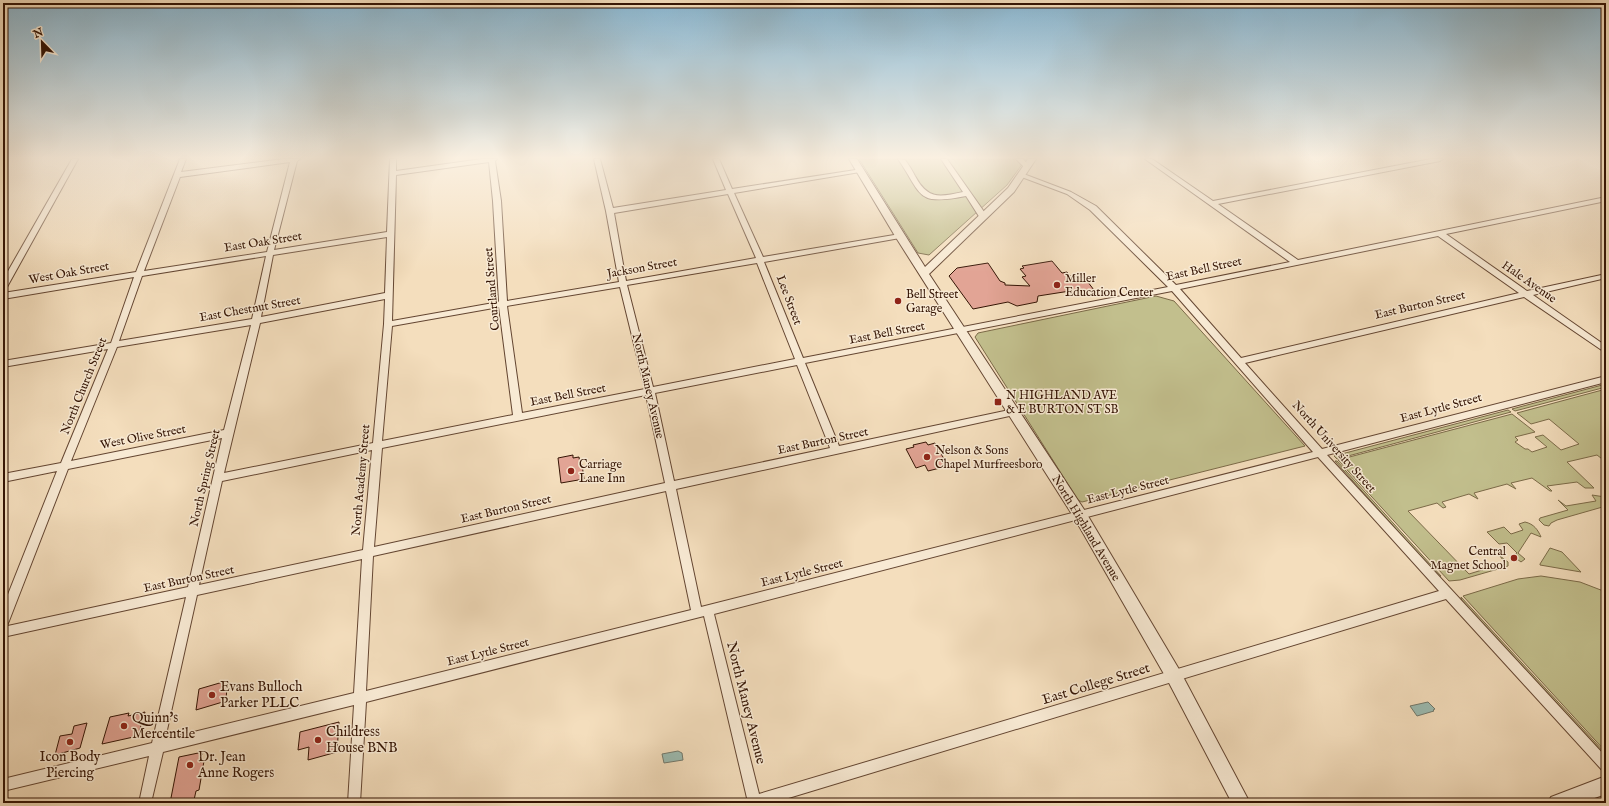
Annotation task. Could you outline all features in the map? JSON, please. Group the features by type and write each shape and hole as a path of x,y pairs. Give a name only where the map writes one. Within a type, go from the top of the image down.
{"street":[{"path":"3,287 53,197"},
{"name":"North Church Street","path":"3,621 64,466 114,345 138,274 168,197"},
{"name":"North Spring Street","path":"145,803 228,434 256,320 270,253 285,197"},
{"name":"North Academy Street","path":"354,803 368,553 390,295 392,197"},
{"name":"Courtland Street","path":"497,197 503,304 518,417"},
{"name":"North Maney Avenue","path":"606,197 623,283 650,391 670,486 753,803"},
{"path":"610,211 701,197"},
{"name":"Lee Street","path":"732,197 760,260 836,451"},
{"name":"North Highland Avenue","path":"876,197 1080,515 1174,676 1241,803"},
{"path":"927,197 936,199 949,197"},
{"path":"970,197 983,216"},
{"path":"924,272 1004,197"},
{"name":"North University Street","path":"1075,197 1093,208 1174,288 1322,454 1606,766"},
{"path":"1204,197 1296,262"},
{"path":"1214,203 1247,197"},
{"name":"East Bell Street","path":"218,478 518,417 1174,288 1606,199"},
{"name":"Hale Avenue","path":"1439,233 1606,350"},
{"name":"East Oak Street","path":"138,274 391,234"},
{"name":"Jackson Street","path":"388,324 900,236"},
{"path":"3,272 12,271"},
{"name":"West Oak Street","path":"3,296 138,274"},
{"name":"East Burton Street","path":"1240,361 1606,276"},
{"name":"East Chestnut Street","path":"3,364 390,295"},
{"name":"East Lytle Street","path":"3,785 158,748 702,612 1322,454 1606,379"},
{"name":"East Burton Street","path":"3,632 193,592 670,486 1014,412"},
{"name":"West Olive Street","path":"3,478 228,434"},
{"name":"East College Street","path":"753,803 1449,593"},
{"path":"1557,803 1606,785"}],"shaded area":[{"path":"883,197 994,197 929,255 918,253"},
{"path":"1156,296 1174,301 1305,446 1082,502 1078,500 975,337 978,333"},
{"path":"1606,384 1606,387 1515,411 1512,409"},
{"path":"1606,389 1606,462 1597,455 1567,462 1594,488 1585,488 1577,482 1547,486 1552,491 1550,491 1532,478 1511,483 1516,489 1507,484 1474,493 1478,499 1469,494 1442,502 1446,507 1443,508 1437,503 1408,511 1469,574 1505,563 1500,556 1508,562 1508,566 1460,580 1449,581 1338,460 1512,414 1535,432 1515,437 1518,440 1515,442 1532,452 1547,447 1535,437 1543,435 1561,450 1579,444 1549,419 1531,424 1517,413"},
{"path":"1508,410 1511,412 1337,459 1334,456"},
{"path":"1335,461 1337,461 1441,576 1439,577"},
{"path":"1592,495 1605,497 1606,506 1557,520 1549,526 1544,525 1539,520 1540,518 1568,510 1558,500 1566,506 1596,501"},
{"path":"1525,522 1531,524 1541,537 1531,533 1518,553 1525,559 1521,562 1513,556 1517,553 1507,543 1499,544 1487,532 1504,527 1511,534 1523,530 1519,524"},
{"path":"1550,548 1562,552 1581,572 1540,565"},
{"path":"1541,576 1580,582 1606,592 1606,752 1463,596 1518,579"},
{"path":"1461,597 1606,754 1606,758 1462,602"}],"water":[{"path":"1428,702 1435,709 1433,710 1434,711 1417,716 1410,706"},
{"path":"678,751 682,753 683,760 664,763 662,754"}],"building":[{"name":"Miller Education Center","path":"1052,261 1062,273 1067,272 1073,279 1084,277 1094,290 1073,294 1070,291 1038,296 1037,302 1017,306 1008,302 973,309 949,276 957,268 988,263 1000,281 1005,283 1005,285 1030,286 1022,277 1026,276 1020,269 1024,268 1022,266"},
{"name":"Nelson & Sons Chapel Murfreesboro","path":"926,442 928,445 935,443 948,466 928,471 925,465 916,468 906,449 914,447 913,445"},
{"name":"Carriage Lane Inn","path":"573,455 573,458 579,457 580,464 582,464 584,479 561,483 558,458"},
{"name":"Evans Bulloch Parker PLLC","path":"223,682 223,687 227,686 226,701 196,710 199,689"},
{"name":"Quinn's Mercentile","path":"145,712 138,736 102,744 110,717 129,713 128,716"},
{"name":"Childress House BNB","path":"339,722 337,752 308,760 309,747 298,750 300,732"},
{"name":"Icon Body Piercing","path":"87,723 80,748 55,755 60,736 72,734 74,726"},
{"path":"203,752 200,762 204,761 199,790 196,791 194,800 184,803 170,803 179,757"}],"place":[{"name":"Miller Education Center","path":"1057,285"},
{"name":"Bell Street Garage","path":"898,301"},
{"name":"N HIGHLAND AVE & E BURTON ST SB","path":"998,402"},
{"name":"Nelson & Sons Chapel Murfreesboro","path":"927,457"},
{"name":"Carriage Lane Inn","path":"571,471"},
{"name":"Central Magnet School","path":"1514,558"},
{"name":"Evans Bulloch Parker PLLC","path":"212,695"},
{"name":"Quinn's Mercentile","path":"124,726"},
{"name":"Childress House BNB","path":"318,740"},
{"name":"Icon Body Piercing","path":"70,742"},
{"name":"Dr. Jean Anne Rogers","path":"190,765"}]}
